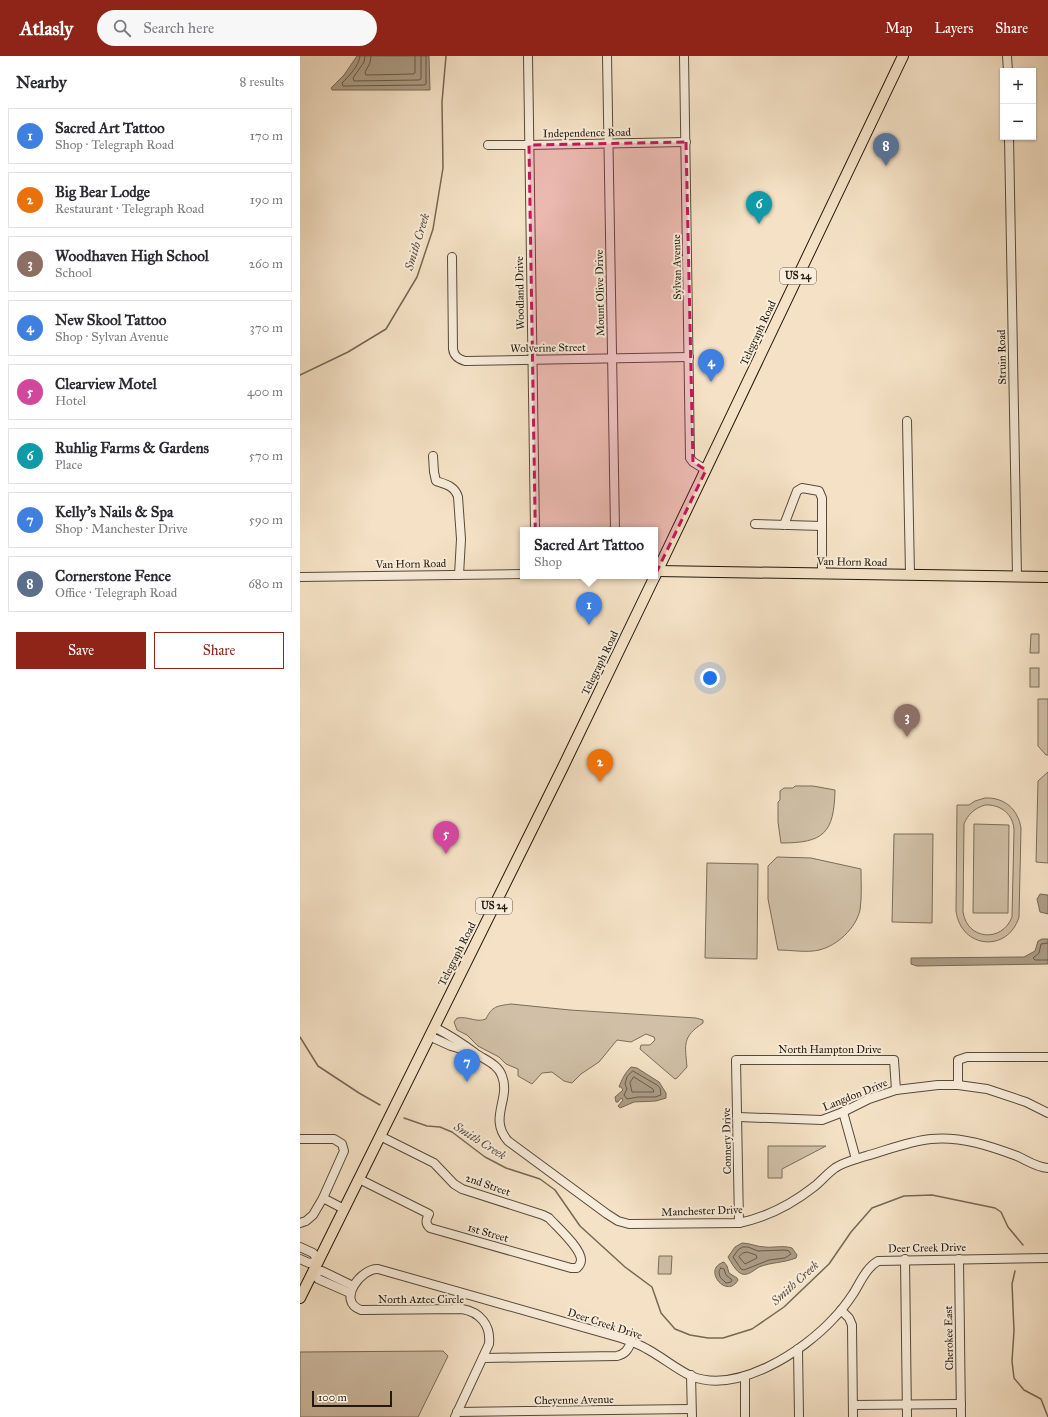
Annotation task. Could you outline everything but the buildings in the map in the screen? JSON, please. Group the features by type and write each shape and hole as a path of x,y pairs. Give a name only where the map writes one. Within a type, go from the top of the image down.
{"main road":[{"name":"Telegraph Road","path":"658,568 903,56"},
{"name":"Van Horn Road","path":"658,574 822,573 1048,577"},
{"name":"Telegraph Road","path":"300,1298 562,770 653,579"}],"street":[{"name":"Woodland Drive","path":"528,56 535,527"},
{"name":"Mount Olive Drive","path":"607,56 615,527"},
{"name":"Sylvan Avenue","path":"684,56 690,458 693,462 706,470"},
{"path":"1007,56 1008,68"},
{"name":"Struin Road","path":"1009,140 1017,576"},
{"name":"Independence Road","path":"488,145 686,142"},
{"name":"Wolverine Street","path":"452,256 452,349 457,358 464,361 689,357"},
{"path":"907,421 910,574"},
{"path":"433,456 436,481 452,487 458,497 461,539 459,575"},
{"path":"784,525 796,492 799,489 816,490 821,493 822,573"},
{"path":"755,524 822,526"},
{"name":"Van Horn Road","path":"300,577 520,574"},
{"name":"Manchester Drive","path":"431,1032 462,1043 476,1054 492,1063 502,1075 504,1088 499,1119 500,1128 504,1137 511,1144 622,1223 739,1222 766,1216 788,1205 808,1191 836,1167 898,1146 931,1139 963,1140 992,1147 1038,1167 1048,1168"},
{"path":"958,1085 958,1060 967,1057 1048,1057"},
{"name":"Connery Drive","path":"736,1060 739,1222"},
{"name":"North Hampton Drive","path":"736,1060 894,1060 896,1090"},
{"name":"Langdon Drive","path":"738,1117 822,1120 843,1112 869,1099 896,1090 924,1086 958,1085 987,1089 1026,1102 1048,1113"},
{"path":"843,1112 856,1159"},
{"name":"2nd Street","path":"380,1136 434,1163 462,1190 543,1215 553,1222"},
{"path":"300,1139 334,1139 340,1142 344,1148 342,1157 323,1198 310,1218 300,1223"},
{"name":"1st Street","path":"359,1179 429,1214 426,1224 430,1228 571,1268 577,1268 581,1260 578,1252 553,1222"},
{"path":"323,1198 344,1209"},
{"path":"300,1247 313,1253 319,1261 309,1263 300,1259"},
{"name":"Deer Creek Drive","path":"352,1290 366,1272 371,1269 378,1269 631,1342 648,1349 691,1376 704,1380 717,1381 732,1380 745,1376 776,1362 798,1349 820,1332 841,1310 868,1269 873,1264 883,1260 1048,1258"},
{"path":"905,1259 907,1417"},
{"name":"Cherokee East","path":"959,1259 961,1417"},
{"path":"313,1272 318,1279 352,1290"},
{"name":"North Aztec Circle","path":"352,1290 351,1300 353,1304 361,1310 462,1309 473,1312 484,1321 489,1333 489,1344 484,1358 456,1415"},
{"path":"841,1310 849,1318 852,1325 853,1417"},
{"path":"484,1358 617,1356 622,1355 631,1342"},
{"path":"798,1349 799,1417"},
{"path":"691,1376 691,1413"},
{"path":"745,1376 745,1417"},
{"path":"853,1406 961,1404"},
{"name":"Cheyenne Avenue","path":"456,1415 691,1413"}],"highlighted area":[{"path":"686,142 693,462 706,470 657,571 536,573 529,145"}],"shaded area":[{"path":"1031,634 1039,634 1039,653 1030,653"},
{"path":"1030,668 1039,668 1039,687 1030,687"},
{"path":"1038,699 1048,699 1048,755 1046,755 1038,746"},
{"path":"1048,772 1048,863 1036,862 1038,781"},
{"path":"795,786 813,786 835,790 832,816 829,826 824,833 817,838 807,841 781,843 778,822 778,802 780,800 780,791 784,788 793,788"},
{"path":"985,798 992,798 1004,802 1017,815 1021,828 1019,917 1013,929 1005,937 996,941 985,942 975,939 966,933 960,924 956,911 957,805 969,805 975,801","holes":["985,805 996,806 1006,812 1012,820 1013,825 1012,917 1001,931 985,935 978,933 971,928 966,921 963,912 964,824 970,814 975,810"]},
{"path":"974,824 1009,825 1008,913 973,913"},
{"path":"894,834 933,834 932,923 892,922"},
{"path":"777,857 811,858 861,869 861,895 858,917 850,930 832,945 814,951 778,950 768,899 768,866"},
{"path":"707,863 758,864 757,959 705,958"},
{"path":"511,1004 570,1010 696,1018 703,1020 703,1023 688,1037 686,1042 687,1067 675,1079 640,1049 641,1045 650,1045 655,1040 654,1037 646,1034 631,1042 617,1040 599,1062 581,1074 572,1083 564,1081 552,1072 542,1073 532,1084 518,1076 518,1069 506,1064 499,1057 478,1046 467,1035 457,1030 454,1022 457,1018 479,1020 486,1019 490,1011 496,1007"},
{"path":"768,1146 826,1146 782,1169 782,1178 768,1178"},
{"path":"659,1256 672,1256 671,1274 658,1274"},
{"path":"443,1351 448,1356 418,1417 300,1417 300,1352"}],"water":[{"path":"357,56 429,56 430,90 332,90 331,88 344,75"},
{"path":"1040,894 1048,895 1048,914 1040,912 1037,899"},
{"path":"1048,939 1048,964 917,966 911,964 911,958 1024,957 1035,951 1038,941"},
{"path":"631,1067 637,1068 659,1082 666,1093 666,1098 656,1101 634,1102 620,1108 618,1106 623,1100 621,1098 618,1102 616,1102 615,1097 623,1090 619,1087 624,1076"},
{"path":"742,1243 762,1247 788,1247 792,1248 797,1255 796,1258 764,1265 749,1273 742,1274 736,1269 728,1257 735,1247"},
{"path":"724,1262 729,1273 738,1280 733,1285 728,1287 718,1281 715,1276 715,1271 718,1266"}],"waterway":[{"name":"Smith Creek","path":"300,375 348,352 386,329 417,277 433,229 443,168 442,102 446,56"},
{"name":"Smith Creek","path":"300,1037 318,1066 380,1105"},
{"name":"Smith Creek","path":"404,1118 427,1126 440,1127 452,1132 485,1157 506,1168 540,1179 555,1190 580,1226 625,1267 652,1287 661,1313 675,1329 690,1335 708,1338 723,1338 752,1329 784,1307 829,1264 851,1232 872,1208 904,1196 932,1195 995,1208 1001,1212 1008,1227 1023,1245"},
{"name":"Smith Creek","path":"1015,1271 1012,1284 1014,1331 1012,1361 1014,1378 1024,1390 1041,1399 1048,1417"}],"place":[{"name":"Cornerstone Fence","path":"886,166"},
{"name":"Ruhlig Farms & Gardens","path":"759,224"},
{"name":"New Skool Tattoo","path":"711,382"},
{"name":"Sacred Art Tattoo","path":"589,625"},
{"name":"Woodhaven High School","path":"907,737"},
{"name":"Big Bear Lodge","path":"600,782"},
{"name":"Clearview Motel","path":"446,854"},
{"name":"Kelly's Nails & Spa","path":"467,1082"}]}
